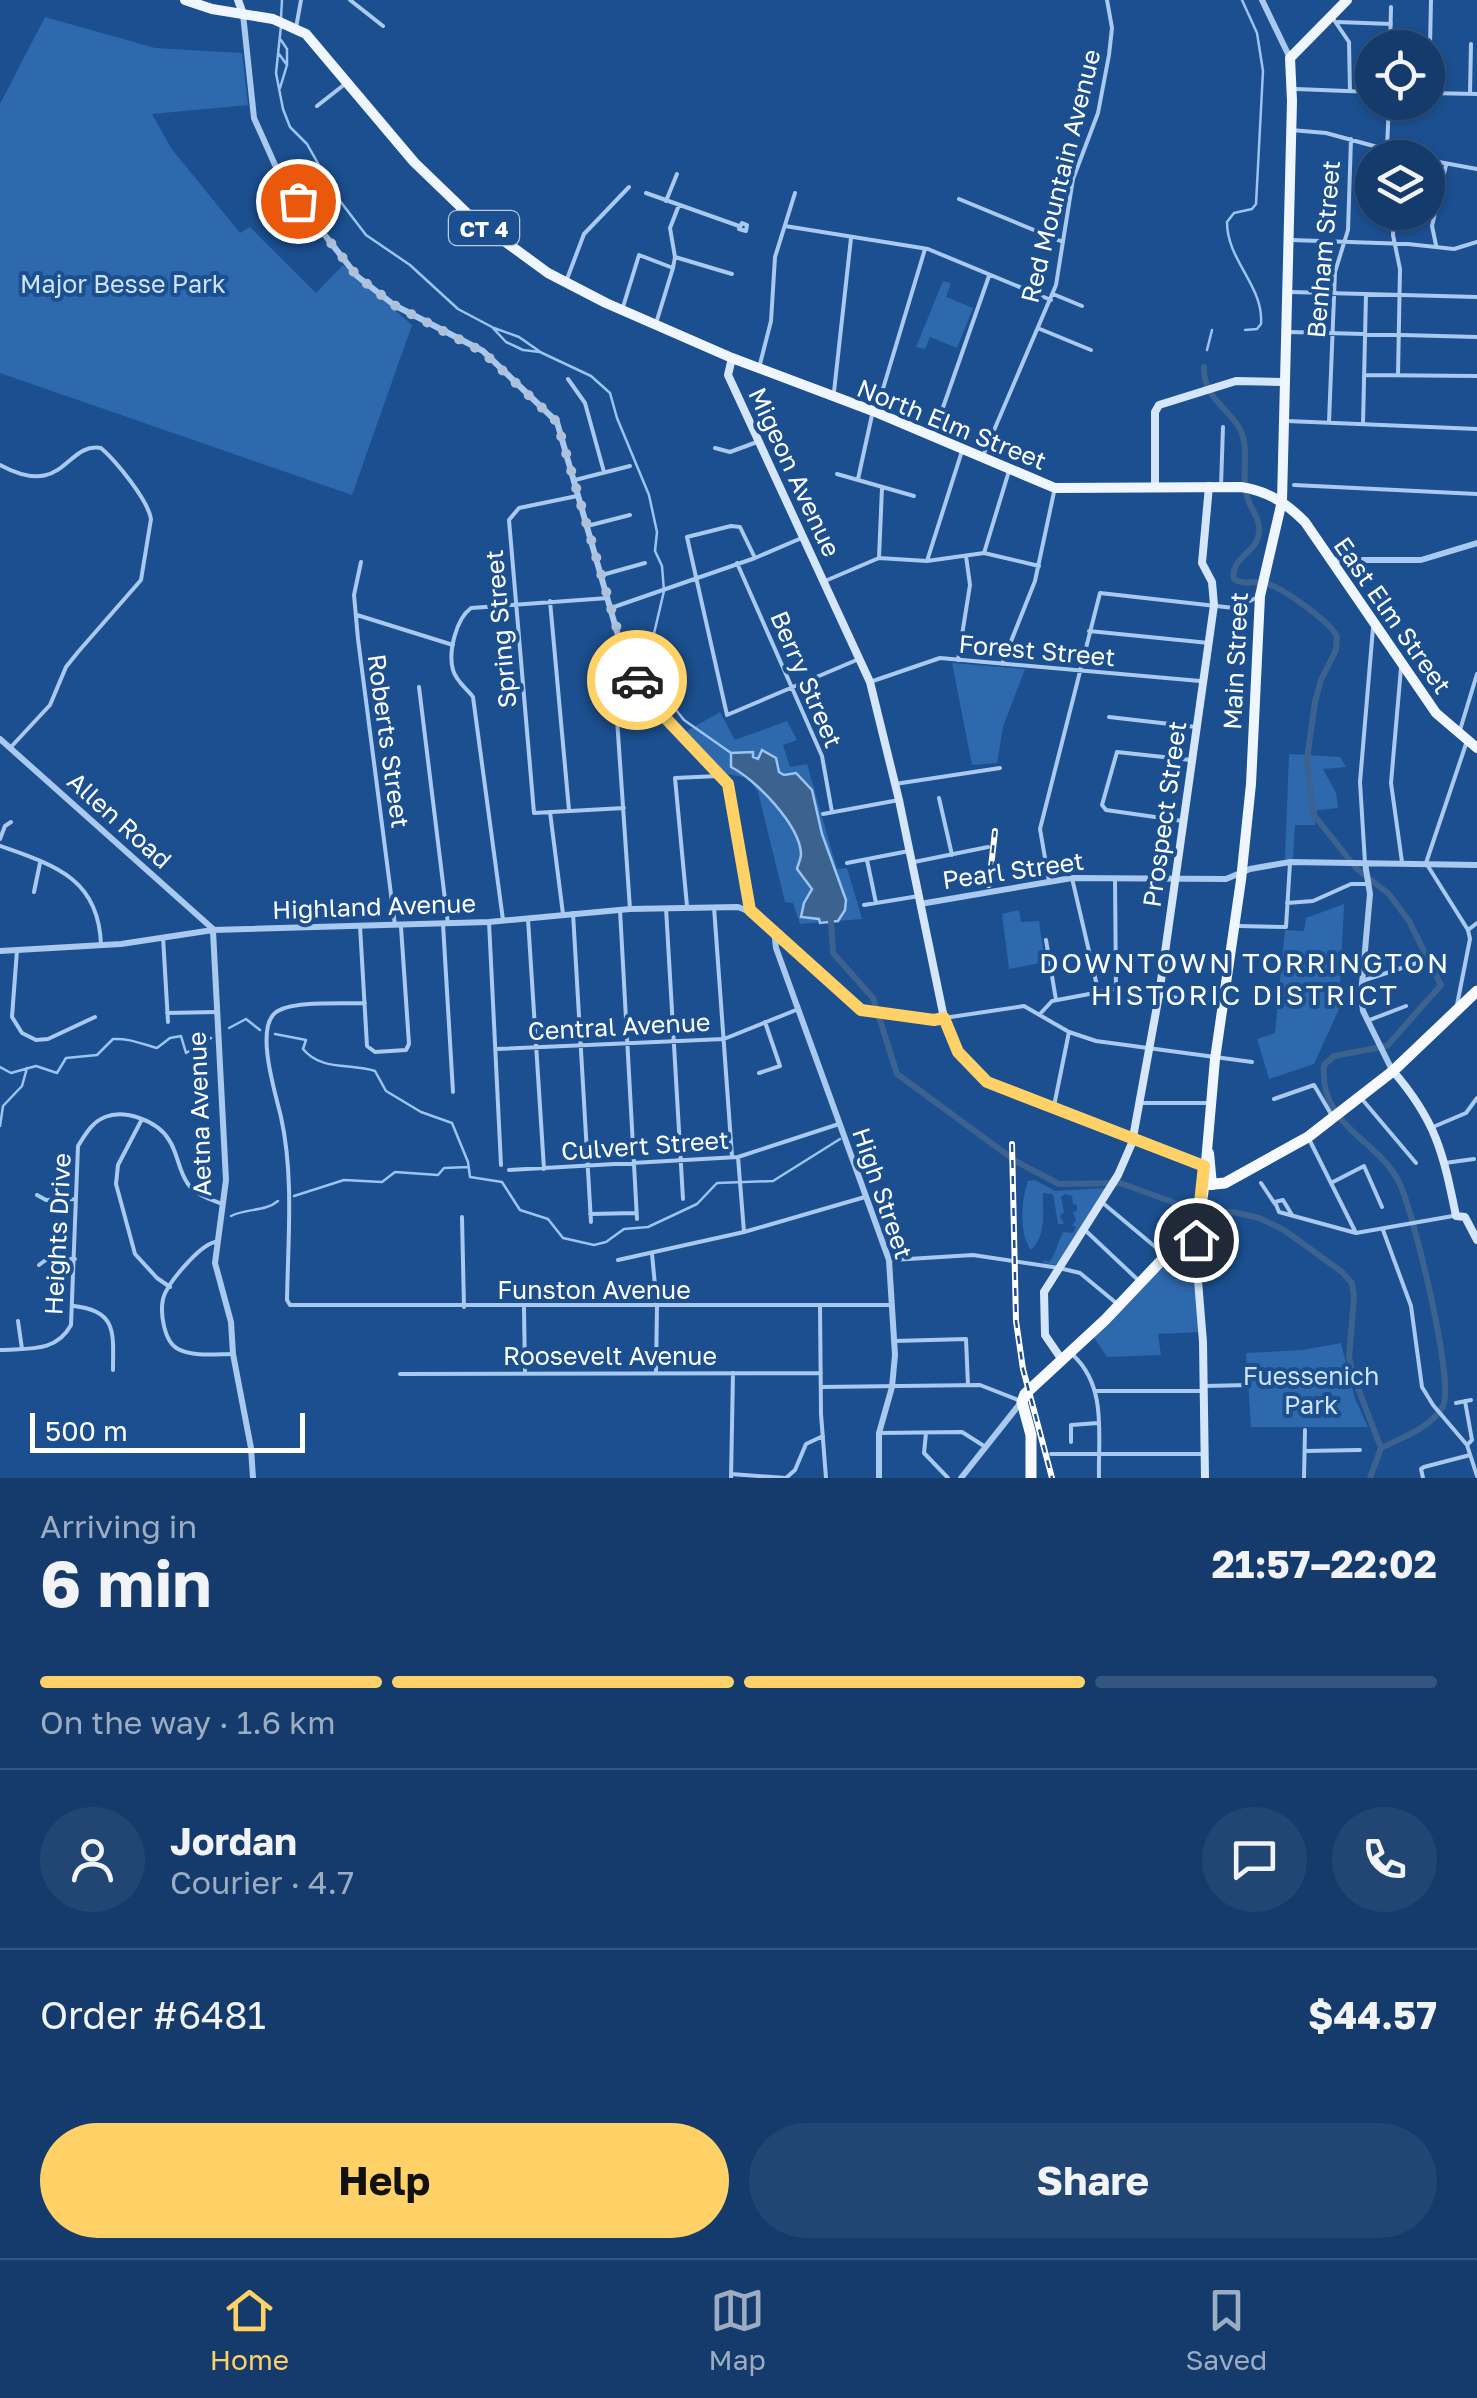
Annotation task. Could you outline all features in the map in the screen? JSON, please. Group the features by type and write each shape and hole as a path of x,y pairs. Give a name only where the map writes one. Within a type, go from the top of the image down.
{"highway":[{"path":"1032,1478 1032,1444 1022,1401 1028,1390 1118,1306 1178,1243 1206,1204 1338,1115 1393,1071 1456,1010 1475,998"}],"main road":[{"name":"CT 4","path":"185,0 294,26 314,41 414,162 453,201 510,248 565,284 732,358"},
{"path":"238,0 243,14"},
{"path":"1290,58 1334,19 1347,0"},
{"name":"Main Street","path":"1206,1204 1214,1059 1251,784 1261,587 1288,484 1282,421 1290,58"},
{"name":"North Elm Street","path":"732,358 875,411 1055,488 1241,486 1282,500"},
{"name":"Migeon Avenue","path":"732,358 728,375 870,682 953,1044 978,1076 995,1086 1208,1166"},
{"path":"1154,486 1157,406 1236,381 1283,382"},
{"path":"1260,490 1288,484"},
{"name":"Prospect Street","path":"1066,1356 1045,1334 1044,1292 1118,1175 1132,1138 1159,995 1214,606 1212,582 1202,563 1215,486"},
{"name":"East Elm Street","path":"1282,500 1305,522 1436,713 1468,741"},
{"path":"1279,523 1290,516 1305,522"},
{"path":"1393,1071 1433,1127 1446,1163 1456,1216 1473,1222 1477,1240"},
{"path":"1205,1478 1206,1204"}],"street":[{"path":"294,26 301,0"},
{"path":"350,0 383,26"},
{"name":"Red Mountain Avenue","path":"983,456 1052,297 1076,169 1098,113 1112,28 1107,0"},
{"path":"1262,0 1290,58"},
{"path":"1430,30 1431,0"},
{"path":"1391,8 1391,30"},
{"path":"243,14 254,118 280,176 292,192 357,276 394,305 483,352 557,422 632,672 656,708 722,776 730,794 750,910 866,1011 934,1020 1024,1006 1069,1032 1096,1041 1252,1062"},
{"path":"1334,19 1391,24"},
{"path":"1334,19 1349,42 1350,91"},
{"path":"1470,44 1470,94"},
{"path":"317,106 348,82"},
{"path":"1291,89 1355,91"},
{"path":"1445,93 1477,94"},
{"path":"1291,130 1355,140"},
{"name":"Benham Street","path":"1329,422 1333,293 1336,262 1345,242 1350,139"},
{"path":"1436,246 1432,226 1446,164 1477,169"},
{"path":"666,201 676,174"},
{"path":"565,284 584,234 629,187"},
{"path":"646,193 739,226"},
{"path":"759,368 771,321 774,265 796,193"},
{"path":"958,199 1062,242"},
{"path":"656,323 673,268 670,228 678,205"},
{"path":"784,226 925,248 1082,306"},
{"path":"1394,230 1400,269 1398,376"},
{"path":"834,397 851,235"},
{"path":"1286,240 1459,248 1477,242"},
{"path":"858,479 925,248"},
{"path":"623,310 639,255 673,268"},
{"path":"675,256 732,274"},
{"path":"933,436 990,274"},
{"path":"1285,291 1477,297"},
{"path":"1363,424 1366,294"},
{"path":"1038,328 1091,350"},
{"path":"1284,332 1477,337"},
{"path":"1364,374 1477,376"},
{"path":"568,378 586,403 604,472"},
{"path":"1282,421 1477,428"},
{"path":"1215,486 1223,427"},
{"path":"715,448 730,452 758,442"},
{"path":"0,464 24,476 45,476 58,472 84,449 100,448 140,496 152,520 141,580 66,667 50,705 10,748"},
{"path":"927,561 963,448"},
{"path":"575,480 630,466"},
{"path":"984,552 1010,468"},
{"path":"837,474 914,496"},
{"path":"1288,484 1477,494"},
{"path":"878,558 882,486"},
{"path":"1002,664 1038,566 1055,488"},
{"name":"Spring Street","path":"550,812 534,813 509,520 519,508 579,496"},
{"path":"588,526 630,515"},
{"path":"754,558 740,527 687,537 727,715 860,659"},
{"path":"611,608 804,537"},
{"path":"1330,560 1421,560 1477,543"},
{"path":"824,582 878,558 927,561 984,552 1038,566"},
{"path":"958,660 970,585 966,555"},
{"name":"Roberts Street","path":"361,562 354,595 398,925 409,1044 406,1050 375,1052 367,1046 365,1003"},
{"path":"602,575 645,563"},
{"name":"Berry Street","path":"737,564 822,756 832,812"},
{"path":"1049,880 1040,828 1100,593 1234,608 1261,587"},
{"path":"503,920 473,696 453,670 453,645 464,612 477,607 608,598"},
{"path":"550,602 569,810"},
{"path":"356,614 453,645"},
{"path":"1373,622 1360,782 1368,883 1363,1011 1393,1071"},
{"path":"1090,631 1209,643"},
{"name":"Forest Street","path":"870,682 932,660 1204,682"},
{"path":"1402,663 1391,783 1402,862"},
{"path":"630,910 614,675 632,672"},
{"path":"1456,1010 1470,939 1426,864 1468,741 1477,674"},
{"path":"418,687 446,924 453,1092"},
{"path":"1108,717 1196,727"},
{"name":"Allen Road","path":"0,739 214,930"},
{"path":"1184,821 1103,808 1117,752 1192,760"},
{"path":"895,784 1000,768"},
{"path":"687,907 675,778 722,776"},
{"path":"939,798 952,854"},
{"path":"823,814 899,800"},
{"path":"563,914 550,812 624,808"},
{"path":"11,822 0,843 61,870 84,890 95,910 100,945"},
{"path":"912,863 988,847"},
{"path":"848,864 909,852"},
{"path":"868,860 876,903"},
{"path":"34,892 40,861"},
{"path":"1234,926 1286,927 1290,862"},
{"name":"Pearl Street","path":"920,900 1072,878 1237,876 1290,862 1477,864"},
{"path":"1072,878 1098,992"},
{"path":"1040,1014 1049,1002 1116,989 1114,878"},
{"path":"1287,903 1314,900 1351,884 1368,883"},
{"path":"864,905 920,900"},
{"name":"Highland Avenue","path":"0,951 100,945 214,930 488,922 687,907 750,910"},
{"path":"714,907 744,1232"},
{"path":"666,908 683,1199"},
{"path":"590,1214 637,1216 620,910"},
{"path":"573,913 591,1222"},
{"path":"528,918 544,1168"},
{"path":"488,922 500,1165"},
{"path":"1468,930 1477,923"},
{"path":"360,926 365,1003"},
{"name":"Aetna Avenue","path":"214,930 211,936 226,1180 216,1242 216,1274 231,1322 253,1478"},
{"name":"High Street","path":"774,930 776,948 889,1260 894,1341 892,1387 879,1433 878,1478"},
{"path":"163,938 168,1022"},
{"path":"1470,939 1477,940"},
{"path":"1046,940 1056,1000"},
{"path":"17,950 12,1017 22,1033 36,1040 48,1039 95,1017"},
{"path":"1362,981 1417,962"},
{"path":"1159,995 1222,1005"},
{"name":"Funston Avenue","path":"365,1003 287,1007 275,1013 267,1027 269,1067 287,1150 287,1300 296,1306 892,1305"},
{"path":"1367,1020 1406,1006"},
{"name":"Central Avenue","path":"496,1049 724,1038 798,1009"},
{"path":"167,1014 216,1012"},
{"path":"758,1073 780,1066 765,1022"},
{"path":"1054,1108 1069,1032"},
{"path":"1274,1098 1314,1086 1338,1115"},
{"path":"1360,1098 1416,1163"},
{"path":"1433,1127 1466,1113 1477,1098"},
{"path":"1139,1103 1210,1103"},
{"name":"Heights Drive","path":"0,1350 44,1348 66,1336 74,1306 78,1146 88,1129 103,1117 123,1114 142,1120"},
{"path":"170,1287 156,1278 135,1254 116,1184 118,1165 142,1120 160,1128 171,1142 177,1165 190,1187 222,1204"},
{"name":"Culvert Street","path":"509,1170 735,1157 838,1124"},
{"path":"1308,1137 1356,1233"},
{"path":"1446,1163 1474,1159"},
{"path":"1331,1183 1364,1166 1382,1208"},
{"path":"1261,1183 1277,1211 1356,1233 1456,1216"},
{"path":"37,1194 46,1200 75,1200"},
{"path":"618,1260 744,1232 866,1196"},
{"path":"1274,1204 1283,1200 1292,1215"},
{"path":"1101,1202 1166,1255"},
{"path":"462,1217 464,1307"},
{"path":"1084,1228 1140,1283"},
{"path":"1383,1230 1411,1306 1422,1387 1466,1445 1477,1476"},
{"path":"216,1242 200,1249 163,1298 168,1340 176,1348 192,1353 233,1354"},
{"path":"652,1254 657,1306 656,1372"},
{"path":"889,1260 973,1255 1059,1268 1080,1273 1118,1306"},
{"path":"38,1265 46,1260 74,1259"},
{"path":"74,1306 103,1315 111,1326 113,1370"},
{"path":"524,1306 525,1373"},
{"path":"820,1306 826,1478"},
{"path":"18,1321 22,1349"},
{"path":"894,1341 966,1339 968,1386"},
{"path":"1066,1356 1092,1377 1096,1391 1099,1478"},
{"path":"732,1373 731,1476 786,1478 795,1470 806,1444 823,1436"},
{"name":"Roosevelt Avenue","path":"400,1374 820,1373"},
{"path":"1096,1391 1250,1385"},
{"path":"820,1387 989,1386 1022,1401 960,1478"},
{"path":"1456,1402 1468,1401 1472,1440 1466,1445"},
{"path":"1071,1442 1071,1425 1098,1423"},
{"path":"1304,1478 1305,1430"},
{"path":"879,1433 968,1434 984,1446"},
{"path":"926,1433 924,1453 948,1478"},
{"path":"1305,1451 1360,1450"},
{"path":"1051,1454 1205,1454"},
{"path":"1423,1478 1424,1467 1471,1455"}],"green space":[{"name":"Major Besse Park","path":"45,17 155,48 242,53 248,105 152,114 171,148 240,233 250,227 316,293 343,265 412,325 352,495 0,373 0,104"},
{"path":"943,281 951,283 946,297 973,308 957,348 930,337 925,349 916,347"},
{"path":"952,663 1025,669 1003,727 997,763 972,765"},
{"path":"720,712 735,740 787,721 797,740 783,745 790,767 807,764 837,869 847,868 862,919 800,924 793,903 785,902 758,792 748,778 727,774 685,732"},
{"path":"1289,754 1340,757 1346,767 1323,769 1336,793 1338,808 1317,810 1315,825 1295,825 1293,859 1285,859"},
{"path":"1344,904 1339,1009 1314,1064 1269,1079 1257,1039 1275,1033 1285,930 1304,931 1306,918"},
{"path":"1019,910 1021,922 1039,921 1045,962 1009,969 1002,914"},
{"path":"1035,1180 1055,1191 1105,1188 1057,1265 1043,1263 1052,1259 1063,1232 1073,1233 1077,1205 1073,1204 1072,1196 1061,1197 1064,1212 1060,1216 1064,1224 1058,1224 1053,1194 1043,1193 1041,1231 1031,1250 1024,1235 1023,1207 1028,1181"},
{"path":"1181,1246 1189,1248 1200,1332 1158,1334 1161,1355 1107,1357 1093,1336"},
{"name":"Fuessenich Park","path":"1341,1343 1355,1399 1368,1427 1251,1427 1246,1353"}],"shaded area":[{"path":"762,750 776,758 779,772 796,773 812,790 822,834 846,900 838,921 820,923 819,919 801,917 812,889 797,869 799,842 785,817 763,792 731,767 731,753 753,752 758,759"}],"waterway":[{"path":"281,18 282,0"},
{"path":"1242,0 1257,33 1263,71 1256,204 1252,209 1234,213 1227,222 1233,249 1260,310 1261,324 1257,329 1245,330"},
{"path":"281,26 276,73 290,127 307,144 337,197 366,235 410,265 458,309 492,327 506,342 540,352 591,376 610,393 649,495 657,532 655,551 662,566 664,591 652,642 655,676 684,720 731,753"},
{"path":"281,40 287,49 287,65"},
{"path":"279,54 287,65 280,88"},
{"path":"494,328 519,337 539,351"},
{"path":"1207,350 1212,330"},
{"path":"1204,367 1209,390 1241,430 1248,501 1259,528 1254,546 1236,565 1234,579 1265,583 1283,591 1316,614 1337,637 1336,650 1315,702 1307,759 1313,814 1357,869 1389,894 1409,921 1441,985 1387,1046 1334,1056 1324,1065 1330,1103 1399,1182 1422,1259 1443,1365 1445,1391 1438,1413 1416,1431 1381,1448"},
{"path":"831,922 833,953 873,998 897,1074 1017,1162 1059,1184 1120,1183 1203,1213 1233,1212 1259,1218 1284,1230 1342,1272 1352,1283 1354,1297 1349,1357 1381,1448"},
{"path":"229,1028 246,1019 260,1030"},
{"path":"275,1034 306,1040 303,1049 318,1061 375,1071 386,1091 421,1112 452,1123 470,1177 502,1182 520,1210 548,1219 563,1238 594,1245 624,1229 648,1227 697,1204 717,1183 773,1181 840,1139"},
{"path":"0,1067 11,1073 36,1066 57,1073 66,1058 97,1055 113,1039 157,1048 170,1038 181,1036 186,1053 211,1038"},
{"path":"0,1126 3,1106 22,1086 27,1068"},
{"path":"294,1196 344,1180 382,1182 395,1172 438,1175 444,1168 468,1167"},
{"path":"231,1216 278,1201"},
{"path":"1370,1478 1381,1448"}],"railway":[{"path":"989,885 995,831"},
{"path":"1012,1144 1016,1321 1023,1369 1052,1478"}],"way so far":[{"path":"298,201 357,276 394,305 483,352 557,422 624,653 637,680"}],"district":[{"name":"DOWNTOWN TORRINGTON HISTORIC DISTRICT","path":"1245,978"}],"route":[{"path":"637,680 656,708 728,784 750,910 861,1010 944,1018 958,1052 987,1082 1204,1166 1196,1240"}]}
